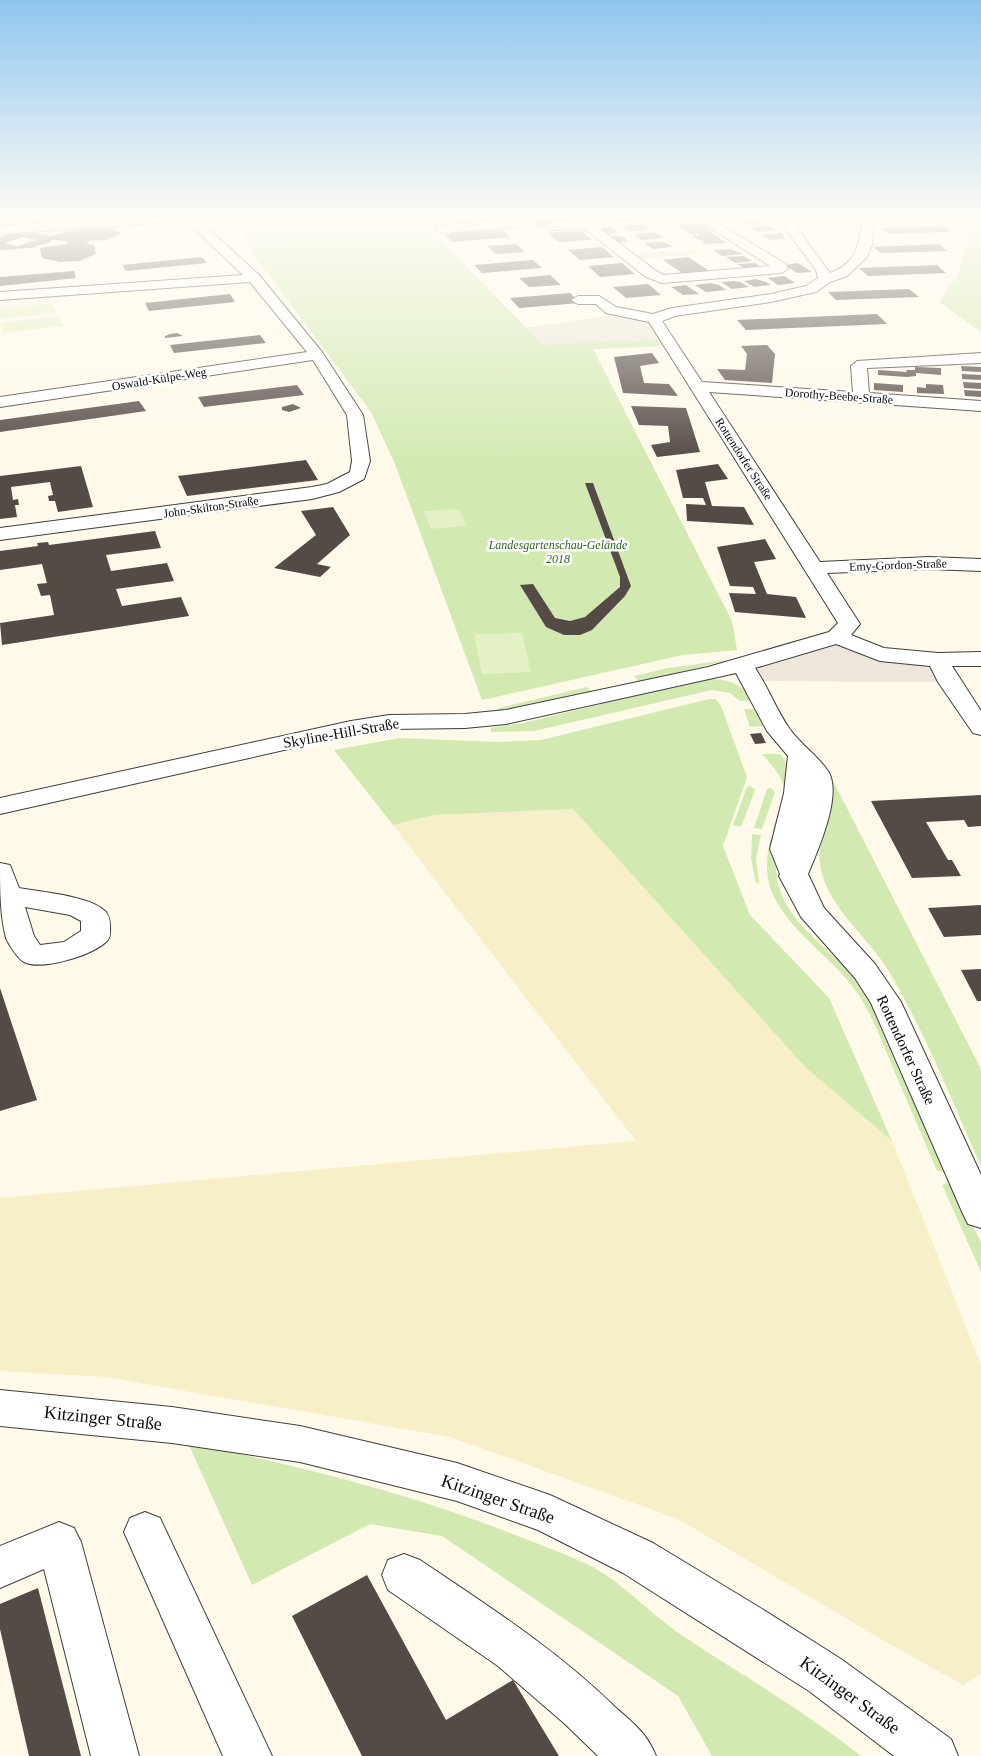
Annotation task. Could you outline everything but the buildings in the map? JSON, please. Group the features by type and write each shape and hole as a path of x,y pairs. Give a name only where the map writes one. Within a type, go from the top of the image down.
{"street":[{"path":"271,298 318,355"},
{"path":"578,300 598,300 611,310 654,319 672,312 761,298"},
{"name":"Rottendorfer Straße","path":"654,319 849,624 837,637"},
{"name":"Oswald-Külpe-Weg","path":"0,402 318,355"},
{"name":"John-Skilton-Straße","path":"0,534 288,497 333,488 358,475 362,461 355,415 318,355"},
{"path":"861,398 859,366 862,364 981,358"},
{"name":"Dorothy-Beebe-Straße","path":"696,386 981,406"},
{"name":"Emy-Gordon-Straße","path":"814,568 929,563 981,564"},
{"path":"742,665 837,637 880,654 938,660 981,660"},
{"path":"938,660 949,682 981,728"},
{"name":"Rottendorfer Straße","path":"742,665 753,681 779,730 800,757 797,792 782,849 811,911 865,970 886,1002 981,1214"},
{"name":"Skyline-Hill-Straße","path":"0,806 351,728 389,722 464,721 506,717 742,665"},
{"name":"Kitzinger Straße","path":"0,1408 172,1425 300,1444 457,1482 550,1515 638,1558 738,1620 825,1675 934,1756"},
{"path":"145,1532 248,1756"},
{"path":"0,1567 60,1542 115,1756"},
{"path":"404,1575 514,1650 582,1707 632,1756"}],"shaded area":[{"path":"623,315 648,320 660,340 541,345 527,328"},
{"path":"837,637 880,654 938,660 949,682 753,681 742,665"},
{"path":"573,809 805,1067 892,1141 981,1365 981,1674 963,1685 881,1639 678,1519 450,1437 106,1377 0,1371 0,1198 636,1141 393,825 434,815"}],"green space":[{"name":"Landesgartenschau-Gelände 2018","path":"286,298 497,298 526,328 623,314 649,320 665,346 593,349 732,621 737,650 683,655 482,700 395,464 371,412"},
{"path":"942,298 981,298 981,332 939,302"},
{"path":"52,303 57,312 0,319 0,309"},
{"path":"58,316 64,326 2,333 0,323"},
{"path":"459,509 467,526 431,529 424,511"},
{"path":"522,633 531,672 482,674 474,634"},
{"path":"728,660 640,682 634,676 668,668"},
{"path":"705,679 726,681 738,685 753,700 740,701 730,693 712,690 534,731 491,732 491,728 523,723"},
{"path":"587,687 593,693 511,710 495,711 499,708"},
{"path":"709,699 716,699 721,706 747,777 723,846 750,915 829,998 892,1141 805,1067 573,809 434,815 393,825 334,750 400,738 497,742 541,740"},
{"path":"744,709 756,709 763,726 750,727"},
{"path":"762,754 780,754 793,774 794,792 792,802 780,833 772,832 783,797 783,783"},
{"path":"831,777 981,1069 981,1166 938,1067 888,970 842,912 827,888 822,874 820,847 831,800"},
{"path":"751,786 755,790 741,827 733,825 747,787"},
{"path":"771,788 775,792 762,829 754,828 767,789"},
{"path":"752,834 761,835 756,858 759,883 756,883 751,859"},
{"path":"771,837 780,840 776,866 779,888 788,907 800,924 863,986 874,1003 903,1065 948,1171 937,1171 879,1034 860,997 839,970 791,922 780,908 772,893 767,865"},
{"path":"947,1183 954,1186 981,1243 981,1272 942,1185"},
{"path":"188,1443 268,1460 388,1491 466,1517 589,1565 614,1581 674,1629 797,1710 861,1756 712,1756 678,1696 442,1536 370,1524 252,1585"}]}
